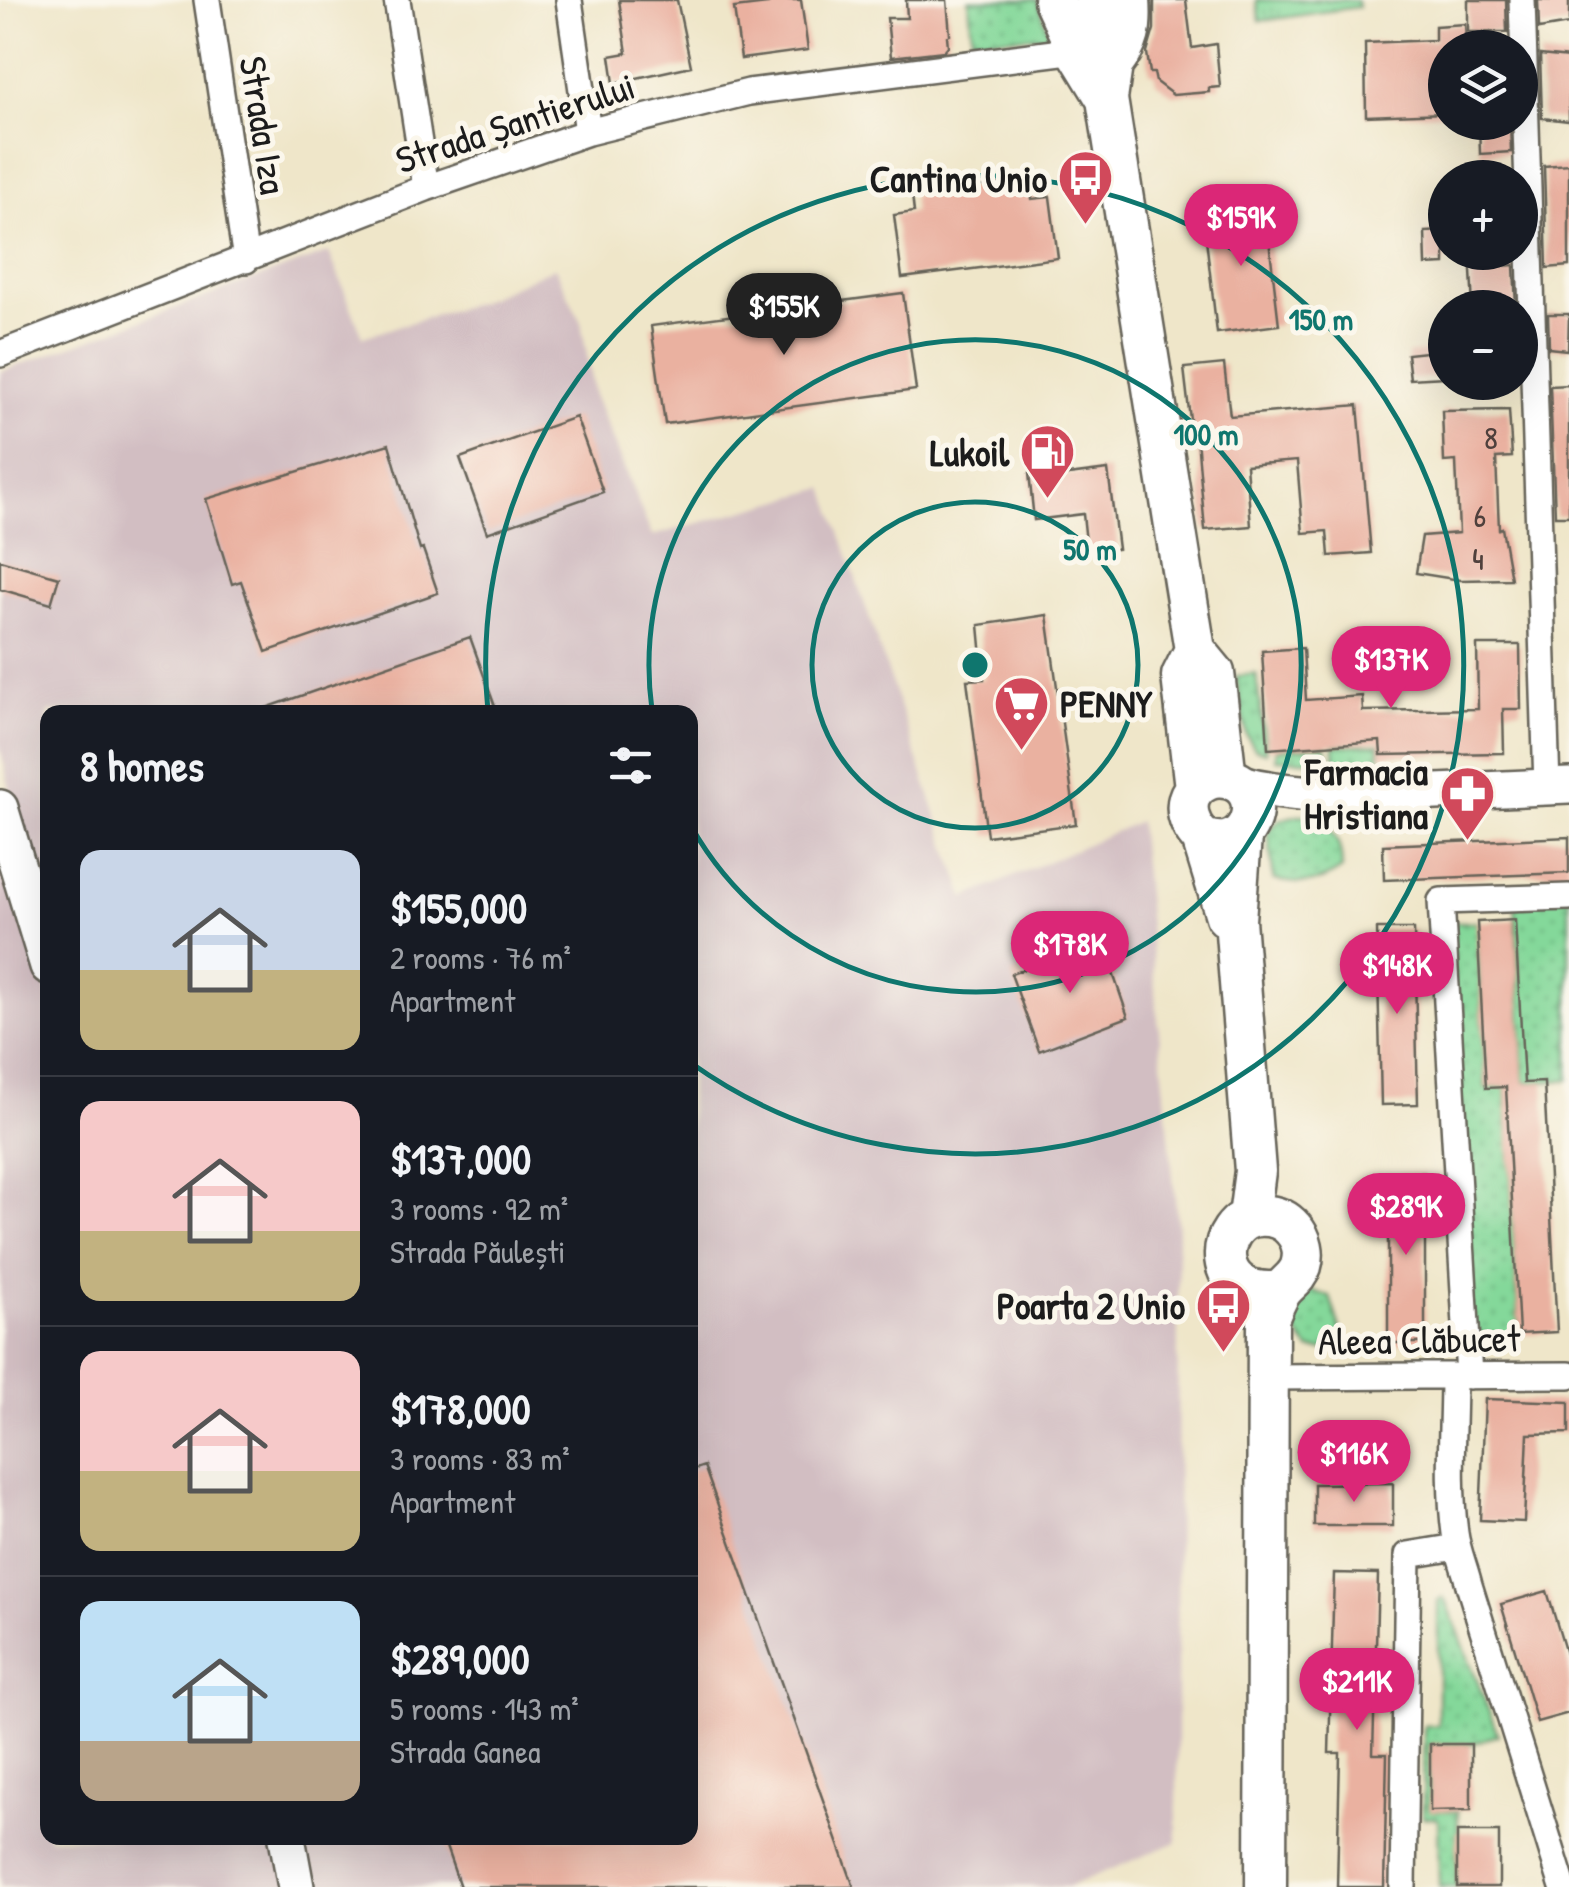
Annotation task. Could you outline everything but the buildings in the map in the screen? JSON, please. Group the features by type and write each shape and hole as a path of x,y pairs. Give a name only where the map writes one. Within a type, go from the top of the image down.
{"main road":[{"path":"1054,0 1099,71"},
{"path":"1096,0 1099,71 1195,650 1214,673 1219,782"},
{"path":"1099,71 1126,47 1132,23 1130,0"},
{"path":"1219,782 1247,791 1252,803 1252,816 1230,834"},
{"path":"1349,796 1297,806 1230,834 1192,830 1187,816 1187,804 1219,782 1290,794 1349,796 1558,786"},
{"path":"0,808 40,940"},
{"path":"1230,834 1255,1170 1263,1217"},
{"path":"1263,1217 1296,1232 1303,1255 1294,1279 1266,1300 1235,1280 1224,1256 1233,1230 1263,1217"},
{"path":"1266,1300 1266,1887"},
{"path":"288,1845 296,1887"}],"street":[{"name":"Strada Iza","path":"207,0 246,260"},
{"path":"398,0 426,188"},
{"path":"569,0 588,132"},
{"path":"1522,0 1558,786"},
{"name":"Strada Șantierului","path":"0,354 426,188 588,132 749,92 1099,71"},
{"path":"1565,1886 1458,1547 1453,1488 1461,1376 1441,901 1569,898"},
{"name":"Aleea Clăbucet","path":"1269,1377 1569,1375"},
{"path":"1404,1887 1408,1555 1458,1547"}],"shaded area":[{"path":"329,252 363,337 478,302 555,267 581,322 594,395 652,536 825,488 965,898 1139,821 1178,1229 1177,1842 1068,1887 0,1887 0,864 28,864 0,748 0,372"}],"green space":[{"path":"969,0 1037,0 1050,36 972,39"},
{"path":"1256,0 1357,0 1358,7 1260,21"},
{"path":"1256,674 1266,752 1255,749 1246,734 1236,676"},
{"path":"1379,744 1380,759 1334,761 1334,746"},
{"path":"1326,746 1328,761 1276,759 1276,749"},
{"path":"1316,815 1328,828 1339,845 1342,869 1310,883 1274,880 1268,832 1279,820"},
{"path":"1569,897 1569,1080 1524,1083 1515,899"},
{"path":"1443,922 1477,922 1486,1088 1506,1087 1519,1334 1467,1333"},
{"path":"1310,1290 1330,1297 1347,1350 1310,1350 1300,1337 1288,1295"},
{"path":"1443,1597 1498,1735 1471,1744 1430,1744 1430,1810 1458,1811 1457,1887 1439,1887 1438,1819 1423,1817 1424,1726 1438,1725 1438,1601"}],"place":[{"name":"Cantina Unio","path":"1086,227"},
{"name":"Lukoil","path":"1048,501"},
{"name":"PENNY","path":"1021,752"},
{"name":"Farmacia Hristiana","path":"1467,842"},
{"name":"Poarta 2 Unio","path":"1224,1354"}]}
